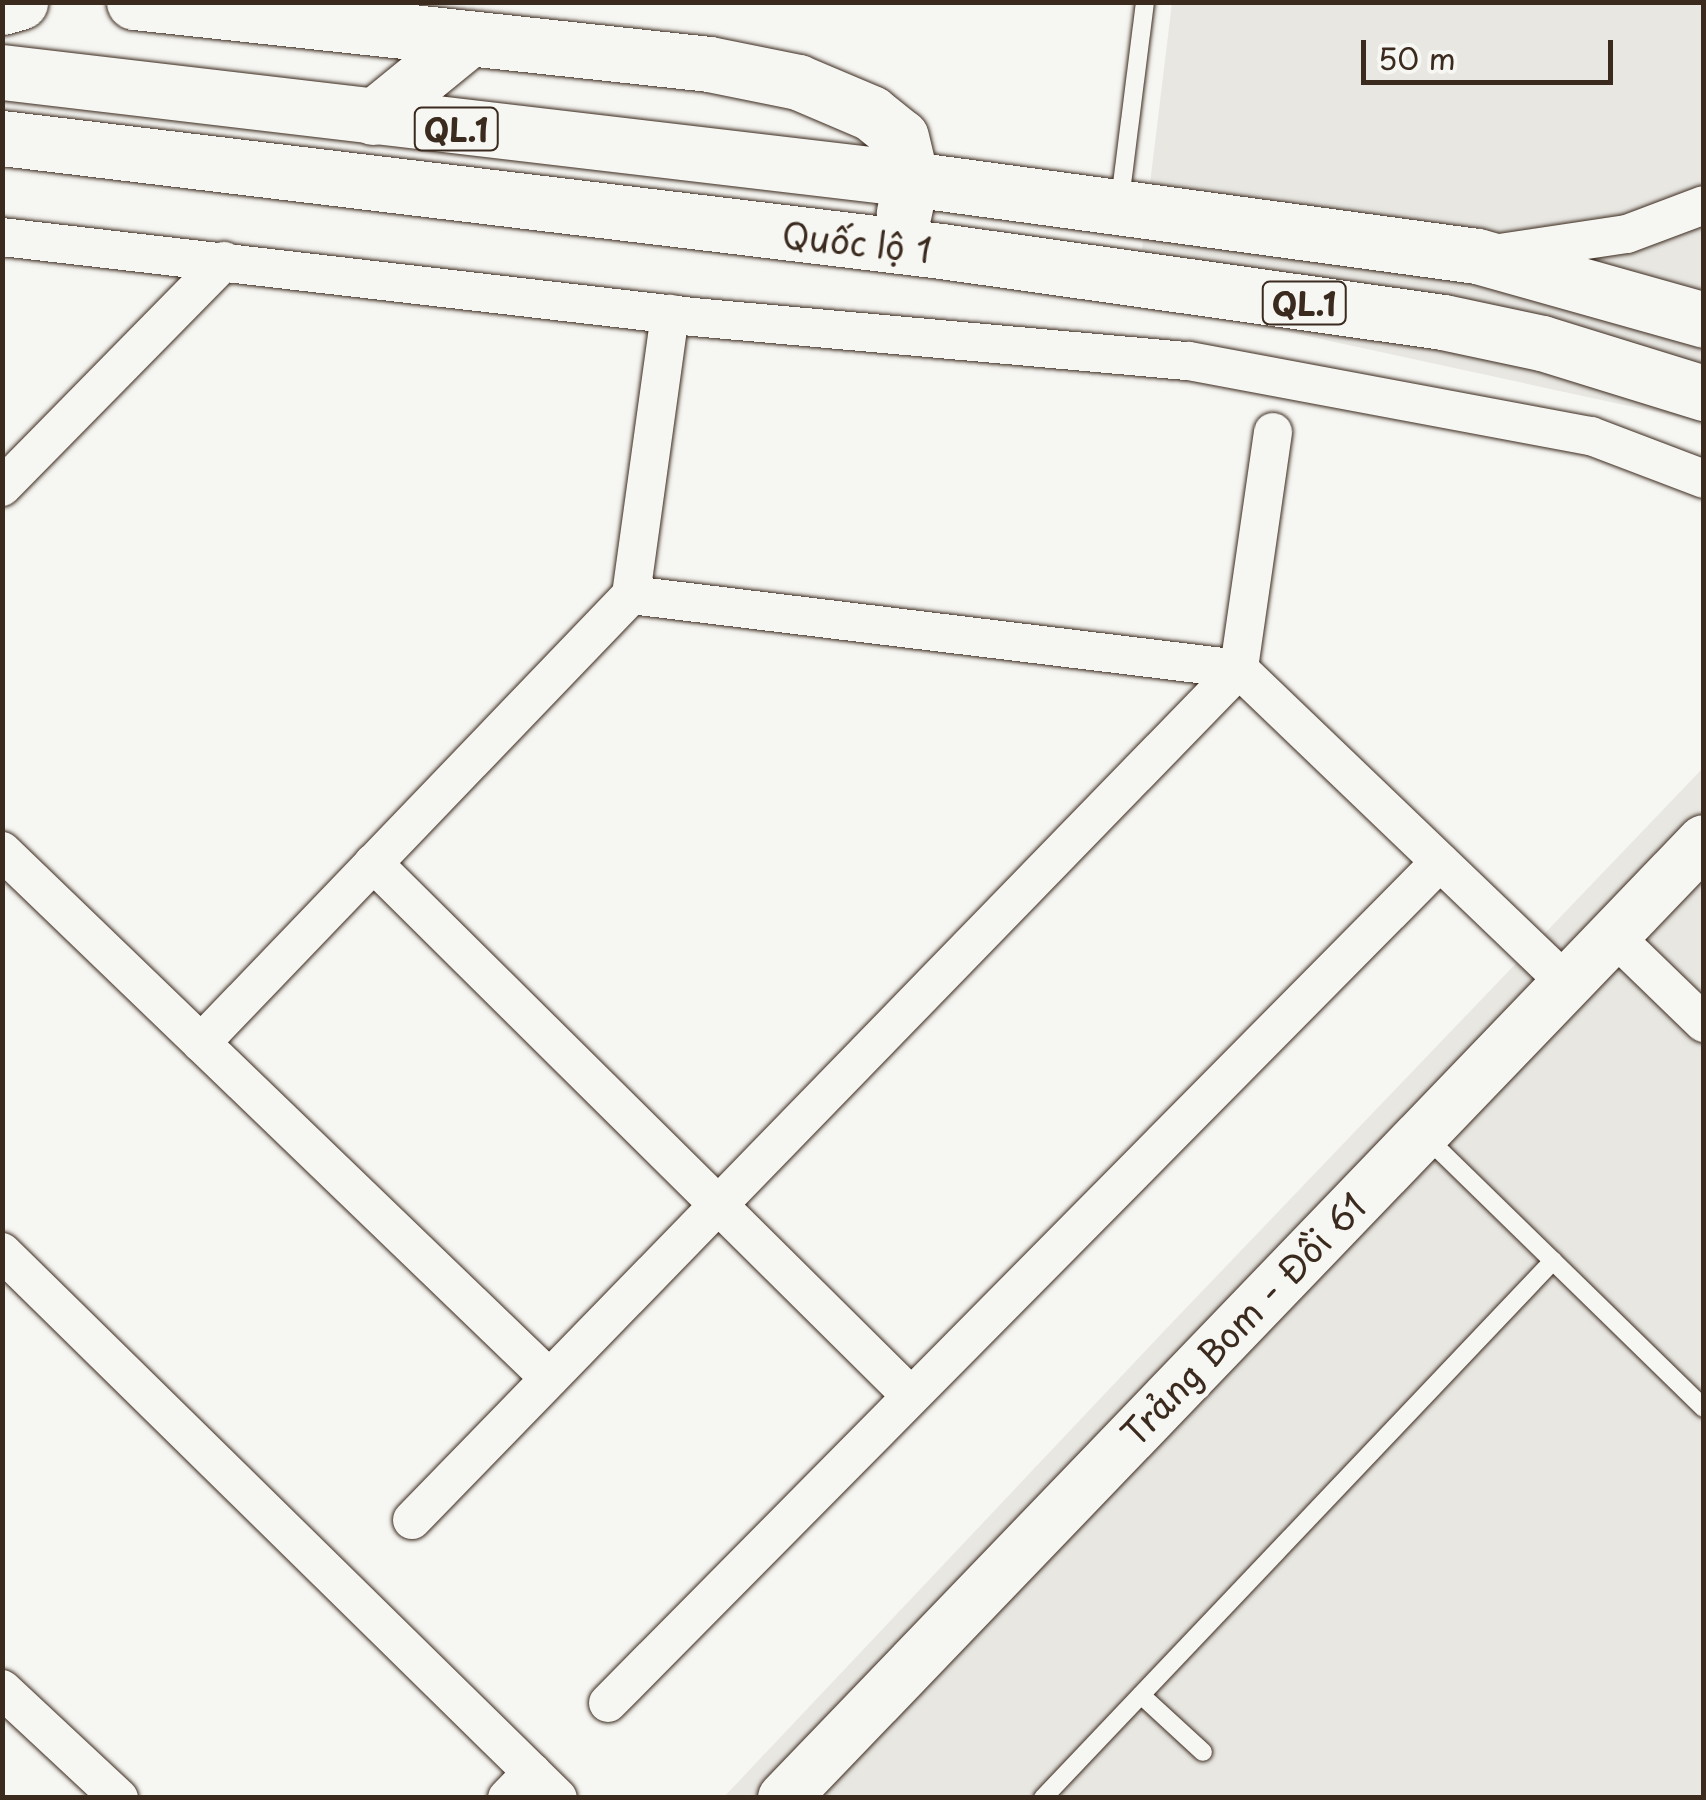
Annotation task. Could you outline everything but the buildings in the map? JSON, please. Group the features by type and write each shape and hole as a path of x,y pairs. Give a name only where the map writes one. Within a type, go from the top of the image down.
{"highway":[{"path":"2,7 20,2"},
{"path":"134,2 465,42 709,64 798,82 871,113 901,137 911,178 897,250"},
{"path":"373,117 465,42"},
{"name":"Quốc lộ 1","path":"2,72 911,178 1477,256 1704,320"},
{"name":"Quốc lộ 1","path":"2,138 653,216 1444,322 1704,393"},
{"path":"2,171 548,241 653,216"},
{"path":"256,204 323,177"}],"main road":[{"name":"Trảng Bom - Đồi 61","path":"784,1798 1565,982 1704,842"}],"street":[{"path":"1477,256 1628,234 1704,205"},
{"path":"2,237 670,314 1189,362 1591,436 1704,479"},
{"path":"2,486 224,261"},
{"path":"200,1042 630,594 670,314"},
{"path":"412,1520 1238,669 1273,432"},
{"path":"630,594 1238,669 1565,982"},
{"path":"2,851 549,1378"},
{"path":"608,1702 1440,862"},
{"path":"373,863 911,1396"},
{"path":"1612,934 1704,1023"},
{"path":"2,1252 533,1789"},
{"path":"2,1689 111,1795"}],"lane":[{"path":"1118,209 1146,2"},
{"path":"1422,1133 1704,1408"},
{"path":"1043,1798 1553,1262"},
{"path":"1141,1694 1203,1752"}],"shaded area":[{"path":"1172,3 1703,3 1703,422 1136,299"},
{"path":"1703,768 1703,1797 723,1798 1166,1329"}]}
